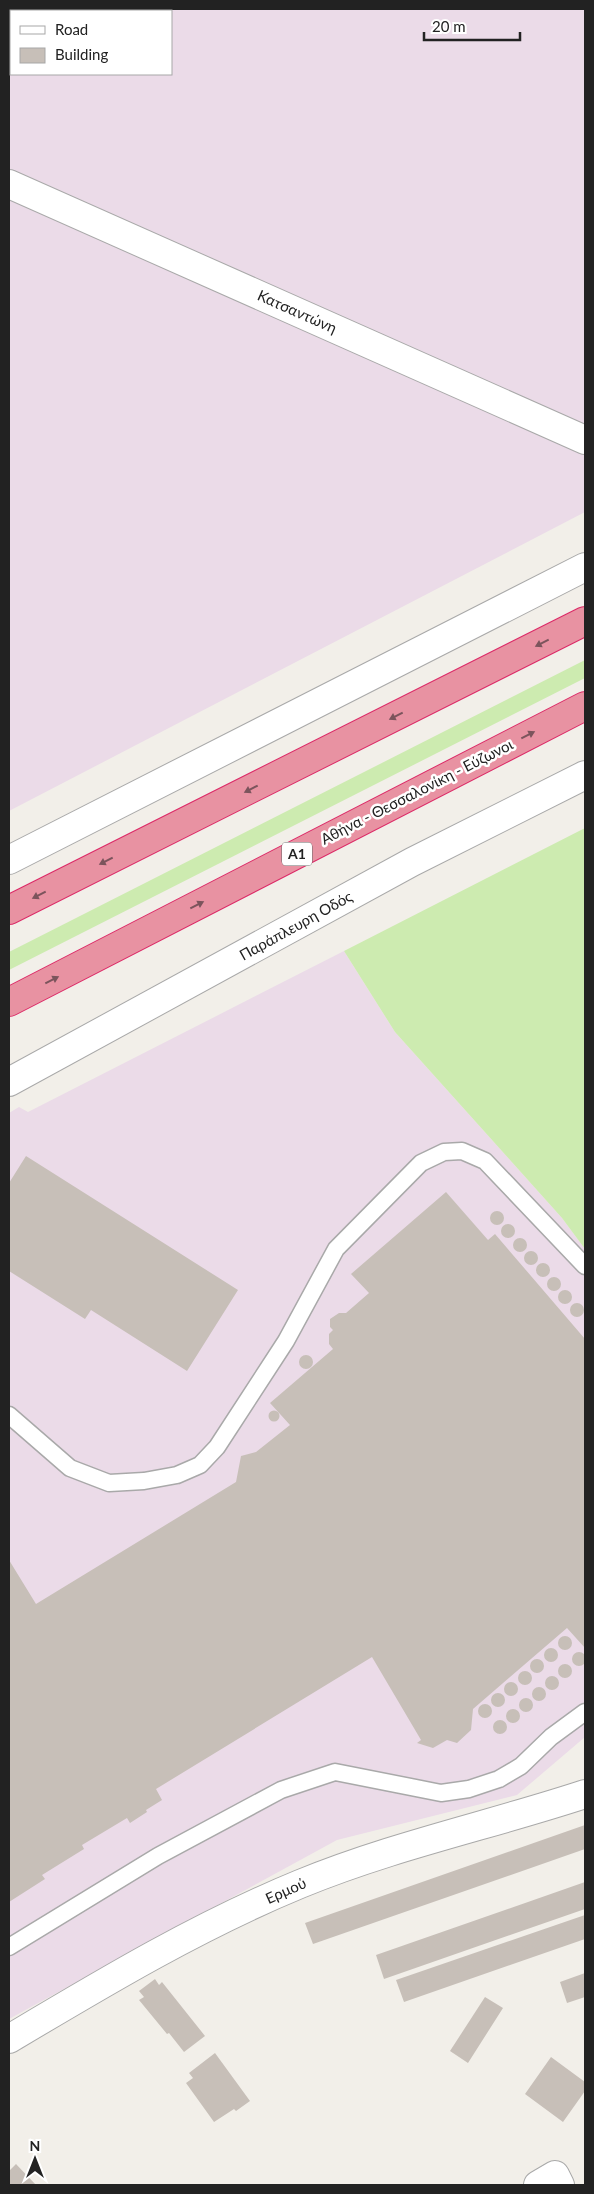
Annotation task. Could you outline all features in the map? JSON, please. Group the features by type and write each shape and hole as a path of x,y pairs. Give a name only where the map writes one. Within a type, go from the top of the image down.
{"highway":[{"path":"9,910 585,621"},
{"name":"Αθήνα - Θεσσαλονίκη - Εύζωνοι","path":"9,1002 585,706"}],"street":[{"name":"Κατσαντώνη","path":"9,184 585,440"},
{"path":"9,860 585,567"},
{"name":"Παράπλευρη Οδός","path":"9,1082 412,862 585,775"},
{"name":"Ερμού","path":"9,2039 130,1968 216,1922 299,1884 406,1847 585,1794"},
{"path":"538,2185 555,2175 560,2185"}],"lane":[{"path":"9,1415 70,1468 108,1483 144,1481 177,1475 200,1465 216,1447 286,1340 336,1250 422,1163 444,1152 462,1151 484,1161 585,1266"},
{"path":"9,1947 158,1856 281,1790 335,1772 440,1793 469,1789 499,1779 521,1766 585,1712"}],"shaded area":[{"path":"9,9 585,9 585,512 9,811"},
{"path":"344,951 395,1032 562,1218 585,1249 585,1737 517,1795 337,1840 9,2019 9,1113 19,1107 28,1112"}],"green space":[{"path":"585,660 585,678 9,970 9,952"},
{"path":"585,828 585,1249 562,1218 395,1032 344,951"}],"building":[{"path":"26,1156 238,1290 187,1371 91,1310 85,1319 9,1271 9,1183"},
{"path":"446,1192 488,1240 495,1234 585,1339 585,1648 567,1628 473,1709 471,1730 457,1743 447,1740 433,1748 417,1743 421,1740 372,1657 156,1789 162,1800 146,1810 147,1812 130,1823 127,1818 82,1845 84,1849 42,1875 45,1879 9,1902 9,1560 36,1604 236,1482 241,1456 256,1452 290,1425 270,1403 333,1349 329,1344 329,1334 333,1330 330,1327 330,1319 339,1313 346,1313 369,1293 351,1274"},
{"path":"497,1211 502,1213 504,1218 502,1223 497,1225 492,1223 490,1218 492,1213"},
{"path":"508,1224 513,1226 515,1231 513,1236 508,1238 503,1236 501,1231 503,1226"},
{"path":"520,1238 525,1240 527,1245 525,1250 520,1252 515,1250 513,1245 515,1240"},
{"path":"531,1251 536,1253 538,1258 536,1263 531,1265 526,1263 524,1258 526,1253"},
{"path":"543,1263 548,1265 550,1270 548,1275 543,1277 538,1275 536,1270 538,1265"},
{"path":"554,1277 559,1279 561,1284 559,1289 554,1291 549,1289 547,1284 549,1279"},
{"path":"565,1290 570,1292 572,1297 570,1302 565,1304 560,1302 558,1297 560,1292"},
{"path":"577,1303 582,1305 584,1310 582,1315 577,1317 572,1315 570,1310 572,1305"},
{"path":"306,1355 311,1357 313,1362 311,1367 306,1369 301,1367 299,1362 301,1357"},
{"path":"274,1410 280,1416 274,1422 268,1416"},
{"path":"565,1636 570,1638 572,1643 570,1648 565,1650 560,1648 558,1643 560,1638"},
{"path":"551,1648 556,1650 558,1655 556,1660 551,1662 546,1660 544,1655 546,1650"},
{"path":"579,1652 584,1654 586,1659 584,1664 579,1666 574,1664 572,1659 574,1654"},
{"path":"537,1659 542,1661 544,1666 542,1671 537,1673 532,1671 530,1666 532,1661"},
{"path":"565,1664 570,1666 572,1671 570,1676 565,1678 560,1676 558,1671 560,1666"},
{"path":"525,1671 530,1673 532,1678 530,1683 525,1685 520,1683 518,1678 520,1673"},
{"path":"552,1676 557,1678 559,1683 557,1688 552,1690 547,1688 545,1683 547,1678"},
{"path":"511,1682 516,1684 518,1689 516,1694 511,1696 506,1694 504,1689 506,1684"},
{"path":"539,1687 544,1689 546,1694 544,1699 539,1701 534,1699 532,1694 534,1689"},
{"path":"498,1693 503,1695 505,1700 503,1705 498,1707 493,1705 491,1700 493,1695"},
{"path":"526,1698 531,1700 533,1705 531,1710 526,1712 521,1710 519,1705 521,1700"},
{"path":"485,1704 490,1706 492,1711 490,1716 485,1718 480,1716 478,1711 480,1706"},
{"path":"513,1709 518,1711 520,1716 518,1721 513,1723 508,1721 506,1716 508,1711"},
{"path":"500,1720 505,1722 507,1727 505,1732 500,1734 495,1732 493,1727 495,1722"},
{"path":"585,1825 585,1849 313,1944 305,1923"},
{"path":"585,1882 585,1909 384,1979 376,1955"},
{"path":"585,1915 585,1939 404,2002 396,1980"},
{"path":"585,1973 585,1997 567,2003 560,1982"},
{"path":"155,1979 159,1985 162,1982 205,2036 184,2052 139,2000 144,1997 139,1991"},
{"path":"485,1997 503,2008 468,2063 450,2051"},
{"path":"215,2053 250,2101 236,2111 234,2109 214,2122 186,2083 193,2078 189,2073"},
{"path":"551,2057 585,2082 585,2091 563,2122 525,2094"},
{"path":"16,2164 36,2185 9,2185 9,2171"}]}
